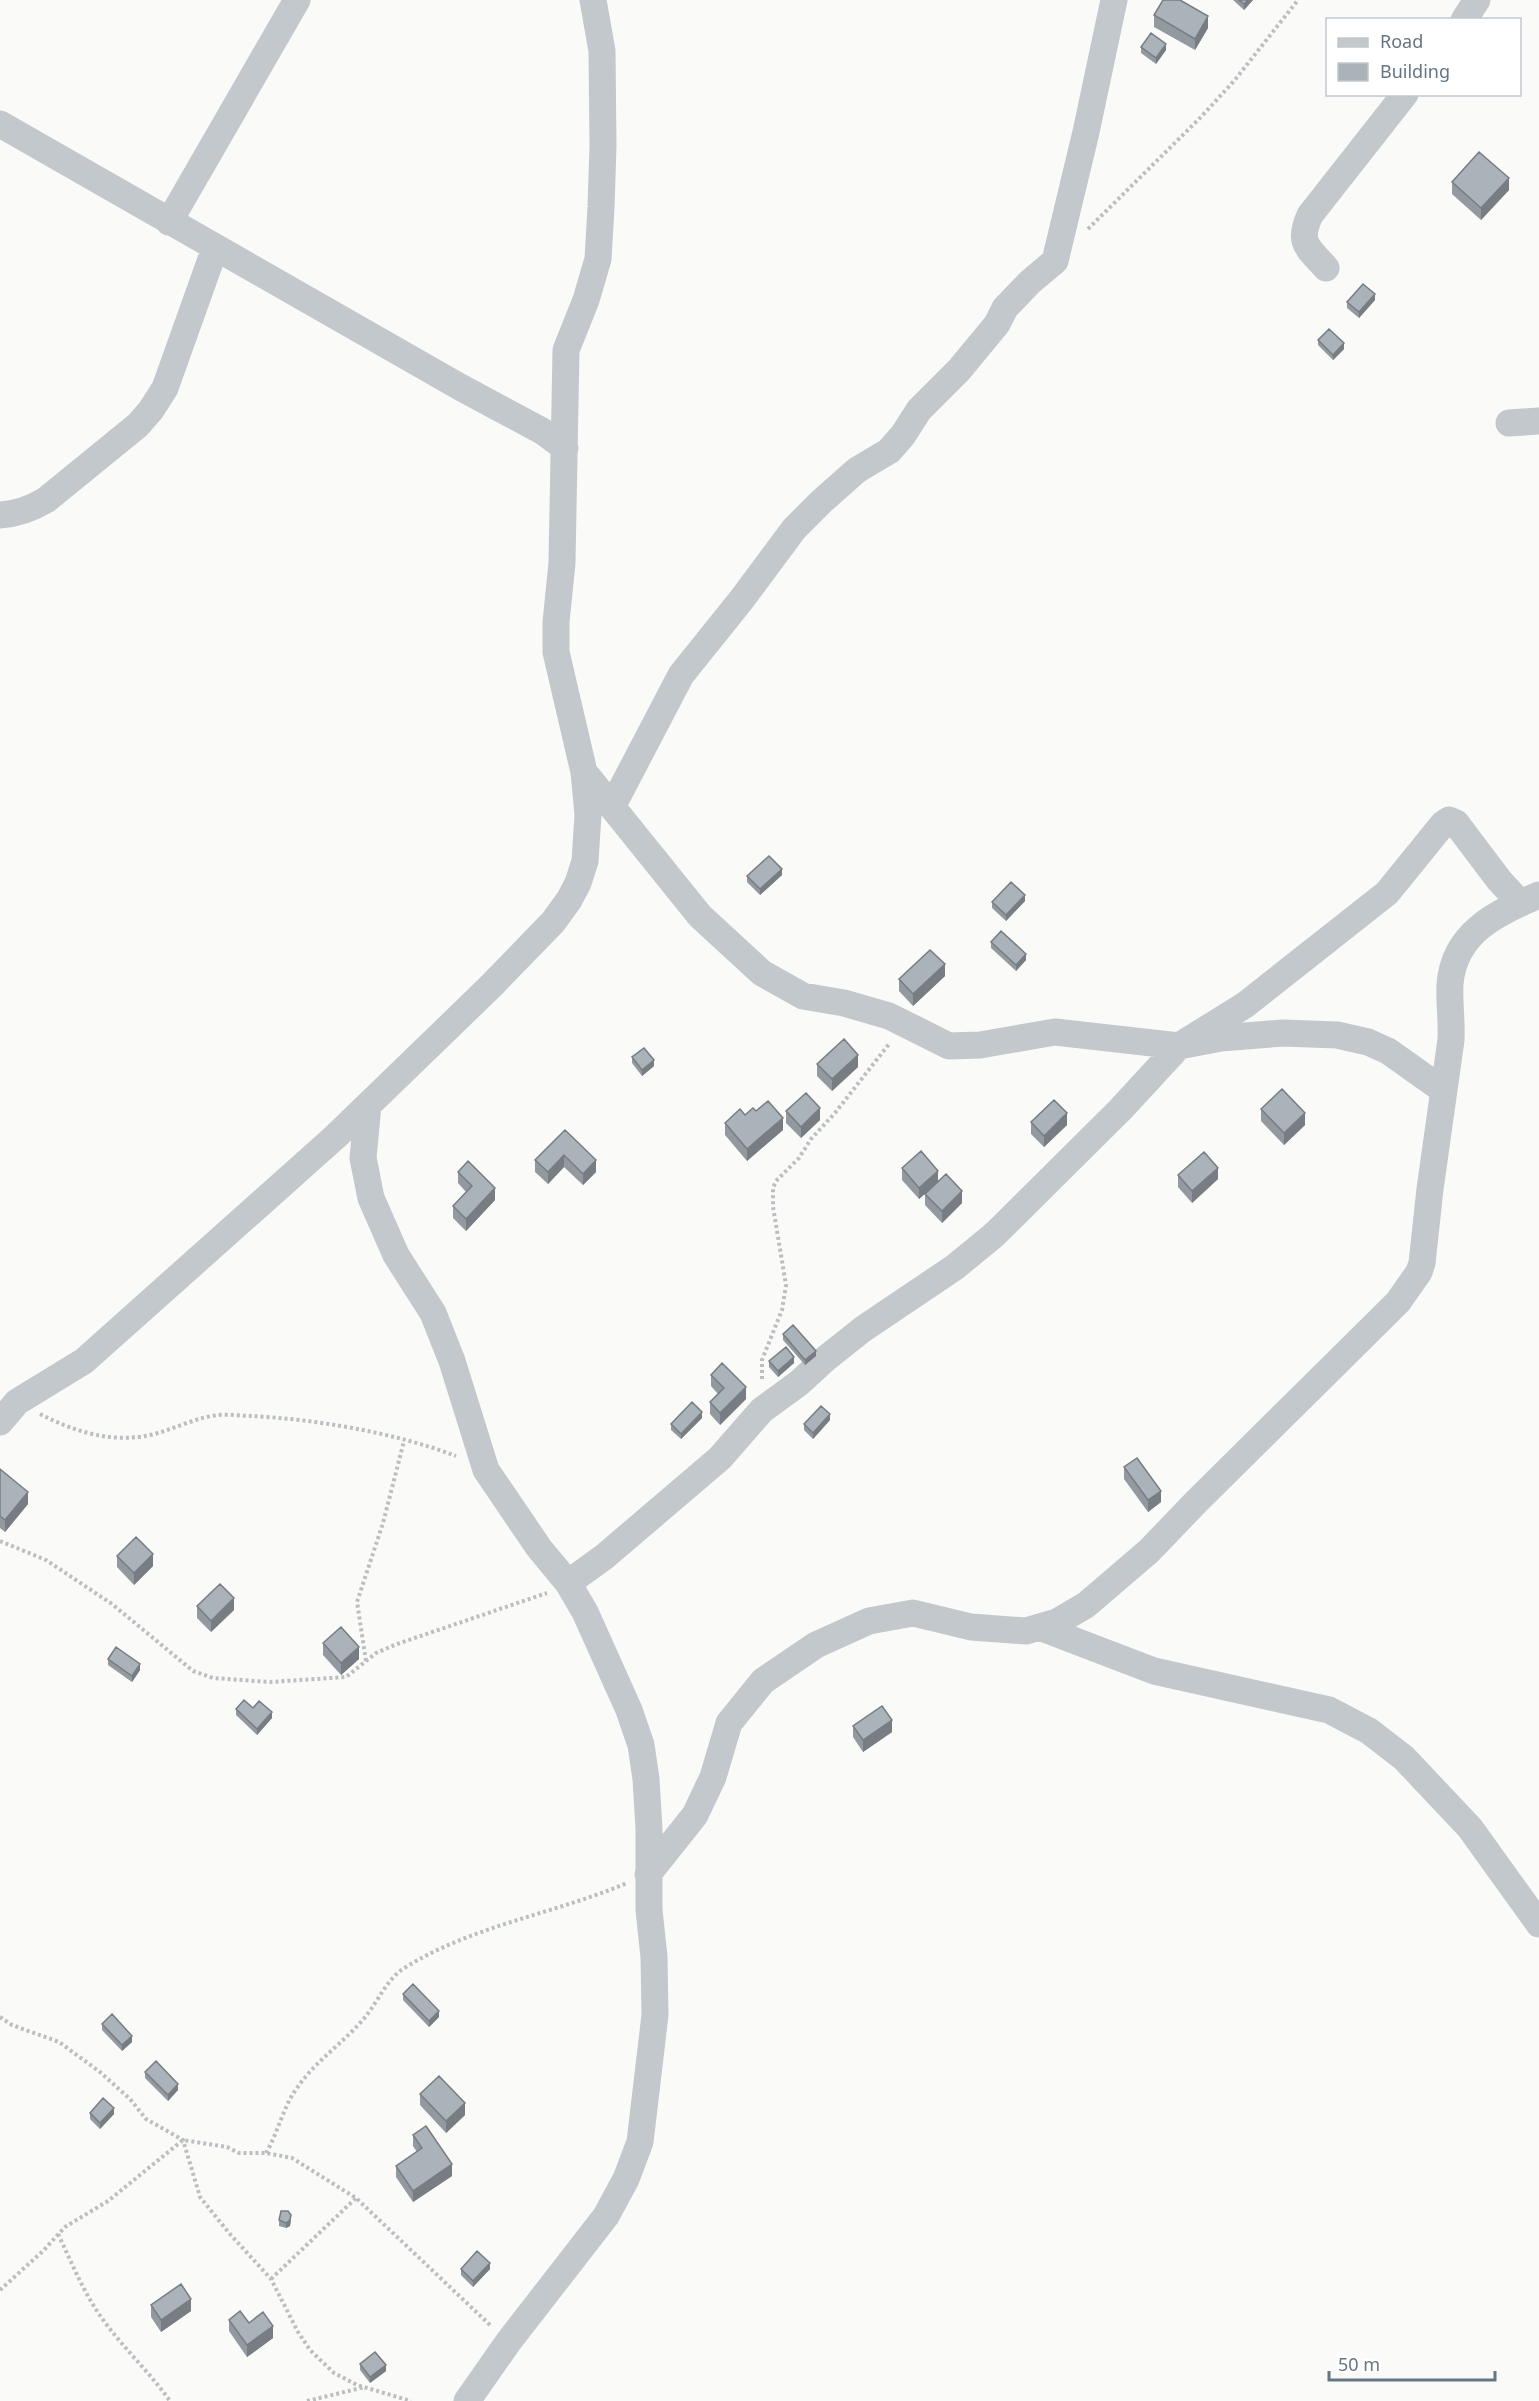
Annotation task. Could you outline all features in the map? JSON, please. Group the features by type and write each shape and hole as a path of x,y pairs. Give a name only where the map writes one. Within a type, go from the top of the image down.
{"street":[{"path":"169,222 297,0"},
{"path":"8,1412 84,1361 368,1106 553,922 578,883 585,861 588,815 584,772 556,652 555,638 562,563 567,350 586,300 598,259 603,146 602,51 593,0"},
{"path":"612,807 681,675 794,529 857,470 889,452 919,410 967,361 997,324 1005,308 1030,282 1055,261 1114,0"},
{"path":"1465,18 1477,0"},
{"path":"1326,268 1305,244 1302,231 1310,215 1403,96"},
{"path":"0,124 542,432 565,448"},
{"path":"0,515 32,509 46,501 145,417 165,388 215,248"},
{"path":"1509,423 1539,421"},
{"path":"584,772 700,916 762,973 802,996 855,1006 889,1016 949,1046 980,1045 1055,1032 1179,1046 1221,1038 1283,1033 1337,1035 1368,1042 1388,1051 1443,1090"},
{"path":"568,1583 604,1557 720,1458 762,1410 799,1383 864,1329 955,1267 994,1235 1120,1110 1179,1046 1245,1005 1366,911 1399,880 1437,831 1449,820 1456,823 1499,880 1530,899"},
{"path":"648,1875 671,1842 695,1815 713,1777 729,1723 763,1681 816,1645 869,1621 913,1613 971,1627 1026,1631 1057,1622 1086,1605 1149,1551 1405,1293 1419,1272 1425,1251 1430,1189 1452,1030 1450,986 1453,962 1459,949 1479,928 1497,914 1530,899"},
{"path":"368,1106 363,1158 371,1198 396,1255 433,1313 452,1361 486,1470 539,1548 568,1583 589,1621 629,1710 641,1745 649,1829 648,1875 654,1957 655,2015 640,2142 626,2179 606,2216 509,2342 467,2401"},
{"path":"1039,1627 1154,1671 1329,1710 1369,1731 1404,1758 1470,1828 1539,1924"}],"path":[{"path":"1087,230 1201,117 1298,0"},
{"path":"762,1410 762,1360 782,1310 786,1286 773,1207 773,1188 776,1181 799,1158 811,1139 835,1113 869,1067 905,1025"},
{"path":"8,1412 71,1430 112,1438 137,1437 156,1433 219,1415 285,1418 432,1447 486,1470"},
{"path":"366,1661 357,1602 383,1523 404,1441"},
{"path":"0,1541 46,1560 93,1591 154,1637 193,1671 213,1678 270,1682 346,1677 375,1653 513,1607 568,1583"},
{"path":"266,2153 295,2090 313,2068 360,2023 391,1979 404,1968 434,1952 505,1922 597,1896 648,1875"},
{"path":"0,2017 12,2025 59,2043 100,2072 130,2099 146,2119 183,2140 227,2147 239,2153 266,2153 292,2158 356,2198 509,2342"},
{"path":"0,2290 65,2227 108,2200 183,2140"},
{"path":"183,2140 200,2197 271,2279 298,2332 310,2350 334,2373 365,2387 411,2401"},
{"path":"271,2279 356,2198"},
{"path":"58,2234 84,2290 99,2314 116,2337 149,2372 170,2401"},
{"path":"308,2401 365,2387"}],"building":[{"path":"1163,0 1180,0 1208,16 1195,39 1154,15"},
{"path":"1151,33 1166,44 1156,58 1141,47"},
{"path":"1479,152 1509,178 1481,208 1452,182"},
{"path":"1363,284 1375,294 1359,312 1347,302"},
{"path":"1329,329 1344,343 1333,355 1318,340"},
{"path":"769,856 782,869 760,889 747,876"},
{"path":"1011,882 1025,895 1006,915 992,902"},
{"path":"1001,931 1026,954 1016,965 991,942"},
{"path":"930,950 945,964 913,994 899,979"},
{"path":"844,1039 858,1055 832,1079 817,1064"},
{"path":"644,1048 654,1060 642,1070 632,1057"},
{"path":"1282,1089 1305,1113 1284,1133 1261,1109"},
{"path":"806,1093 820,1108 801,1127 786,1111"},
{"path":"1054,1100 1067,1113 1044,1136 1031,1122"},
{"path":"768,1101 783,1118 747,1149 725,1123 740,1109 745,1115 753,1108 756,1111"},
{"path":"565,1130 596,1160 583,1174 564,1155 548,1172 535,1160"},
{"path":"921,1151 938,1171 919,1188 902,1168"},
{"path":"1204,1152 1218,1168 1192,1191 1178,1175"},
{"path":"468,1161 495,1188 466,1219 453,1206 472,1186 458,1172"},
{"path":"946,1174 962,1191 942,1211 925,1194"},
{"path":"793,1325 816,1351 805,1360 783,1334"},
{"path":"786,1347 794,1357 778,1371 769,1361"},
{"path":"722,1363 746,1387 720,1413 710,1402 724,1388 711,1375"},
{"path":"692,1402 702,1412 681,1434 671,1424"},
{"path":"821,1406 830,1414 813,1433 804,1424"},
{"path":"1137,1458 1161,1491 1148,1500 1124,1467"},
{"path":"0,1469 28,1492 5,1520 0,1516"},
{"path":"136,1537 153,1554 134,1573 117,1556"},
{"path":"220,1584 234,1598 211,1621 197,1606"},
{"path":"341,1627 359,1647 341,1663 323,1643"},
{"path":"116,1647 140,1664 132,1676 108,1659"},
{"path":"244,1700 253,1708 259,1701 272,1712 257,1729 236,1709"},
{"path":"882,1706 892,1720 863,1740 853,1726"},
{"path":"413,1984 439,2011 429,2021 403,1994"},
{"path":"112,2014 132,2036 122,2045 102,2024"},
{"path":"156,2061 178,2084 168,2095 145,2072"},
{"path":"439,2076 465,2103 446,2121 420,2094"},
{"path":"103,2098 114,2108 100,2123 90,2113"},
{"path":"426,2126 452,2164 413,2191 396,2166 422,2148 413,2135"},
{"path":"281,2211 288,2211 291,2215 290,2220 286,2223 279,2220"},
{"path":"477,2251 490,2263 473,2281 461,2269"},
{"path":"181,2284 191,2299 161,2320 151,2305"},
{"path":"240,2311 249,2323 263,2312 273,2326 247,2345 229,2320"},
{"path":"375,2352 386,2365 370,2377 360,2364"}]}
